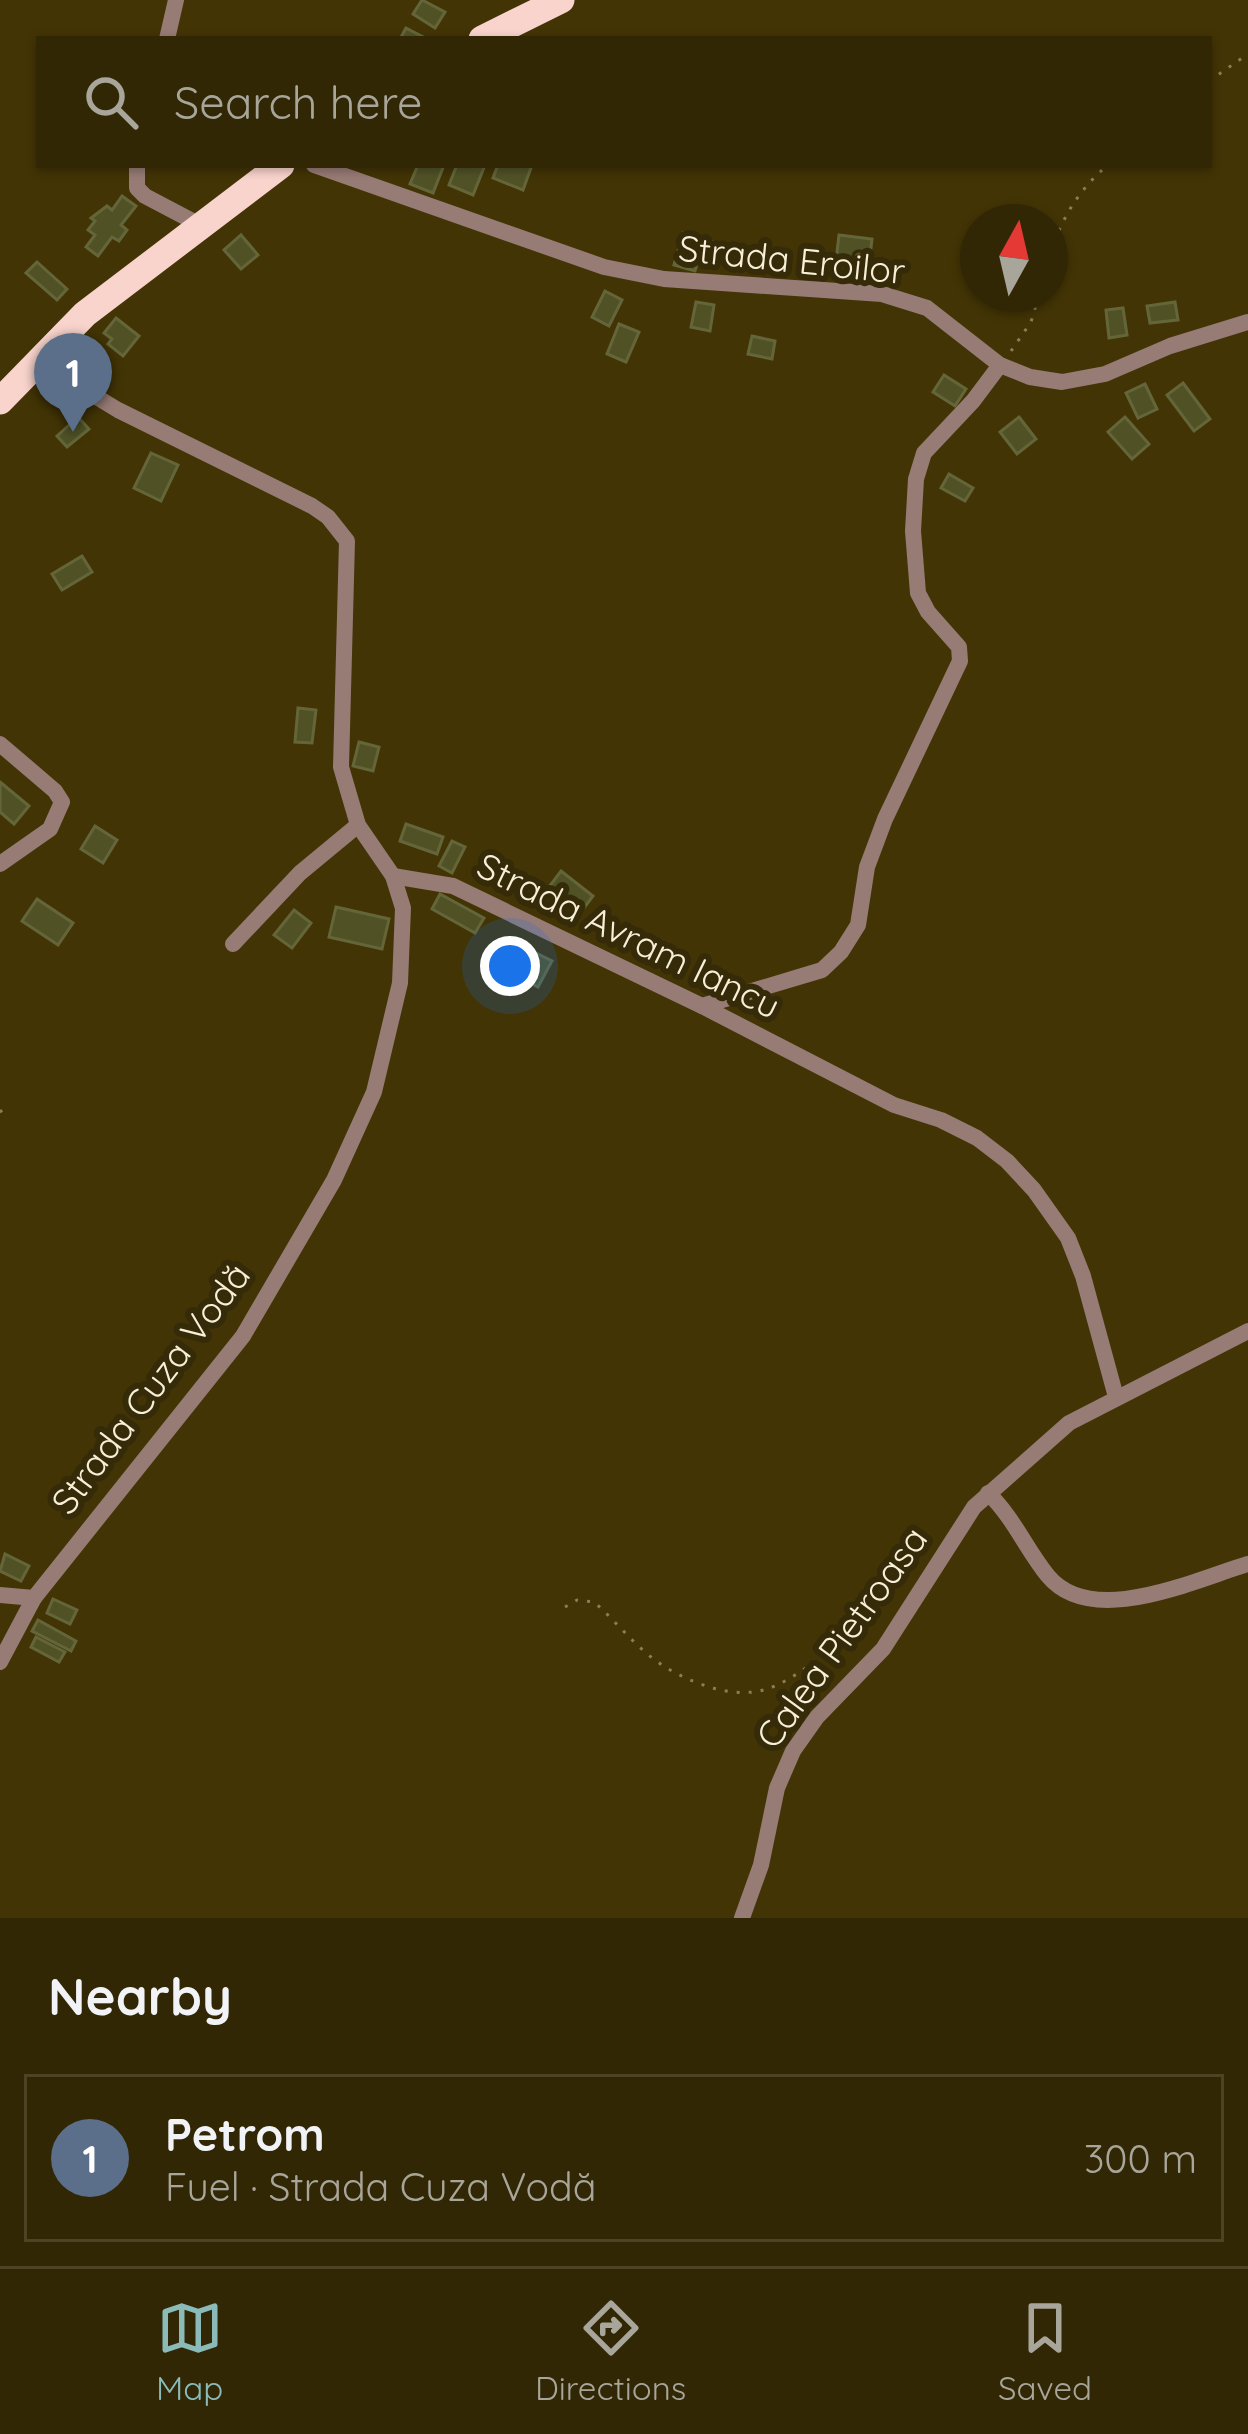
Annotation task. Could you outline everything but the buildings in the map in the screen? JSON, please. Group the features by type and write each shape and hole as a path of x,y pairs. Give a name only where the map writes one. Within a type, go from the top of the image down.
{"highway":[{"path":"488,36 561,0"},
{"path":"0,401 86,314 277,168"}],"street":[{"path":"168,36 176,0"},
{"path":"137,168 136,188 202,226"},
{"name":"Strada Eroilor","path":"323,168 604,267 664,279 882,294 927,308 1000,365 1030,377 1062,382 1105,374 1170,346 1248,322"},
{"name":"Strada Cuza Vodă","path":"0,1662 34,1598 243,1336 334,1180 374,1092 400,983 403,908 393,876 358,825 341,767 347,541 312,506 118,410 85,390 46,355"},
{"path":"702,1006 822,970 859,925 866,867 960,661 959,647 928,612 918,592 916,479 924,453 1000,365"},
{"path":"0,744 56,791 62,802 50,829 0,864"},
{"path":"233,944 300,873 358,825"},
{"name":"Strada Avram Iancu","path":"393,876 453,886 702,1006 894,1106 941,1120 976,1138 1034,1190 1068,1238 1116,1396"},
{"name":"Calea Pietroasa","path":"742,1918 761,1865 776,1788 793,1751 817,1717 883,1649 974,1507 1070,1423 1248,1331"},
{"path":"988,1493 1047,1574 1063,1591 1081,1598 1135,1598 1248,1564"},
{"path":"0,1595 34,1598"},
{"path":"0,1624 10,1643"}],"path":[{"path":"1212,79 1248,55"},
{"path":"1068,210 1084,185 1104,168"},
{"path":"1000,365 1034,312"},
{"path":"0,1110 7,1119"},
{"path":"566,1607 577,1600 594,1602 634,1645 665,1667 723,1690 746,1693 770,1688 826,1650 866,1615 930,1545"}],"place":[{"name":"Petrom","path":"73,432"}]}
